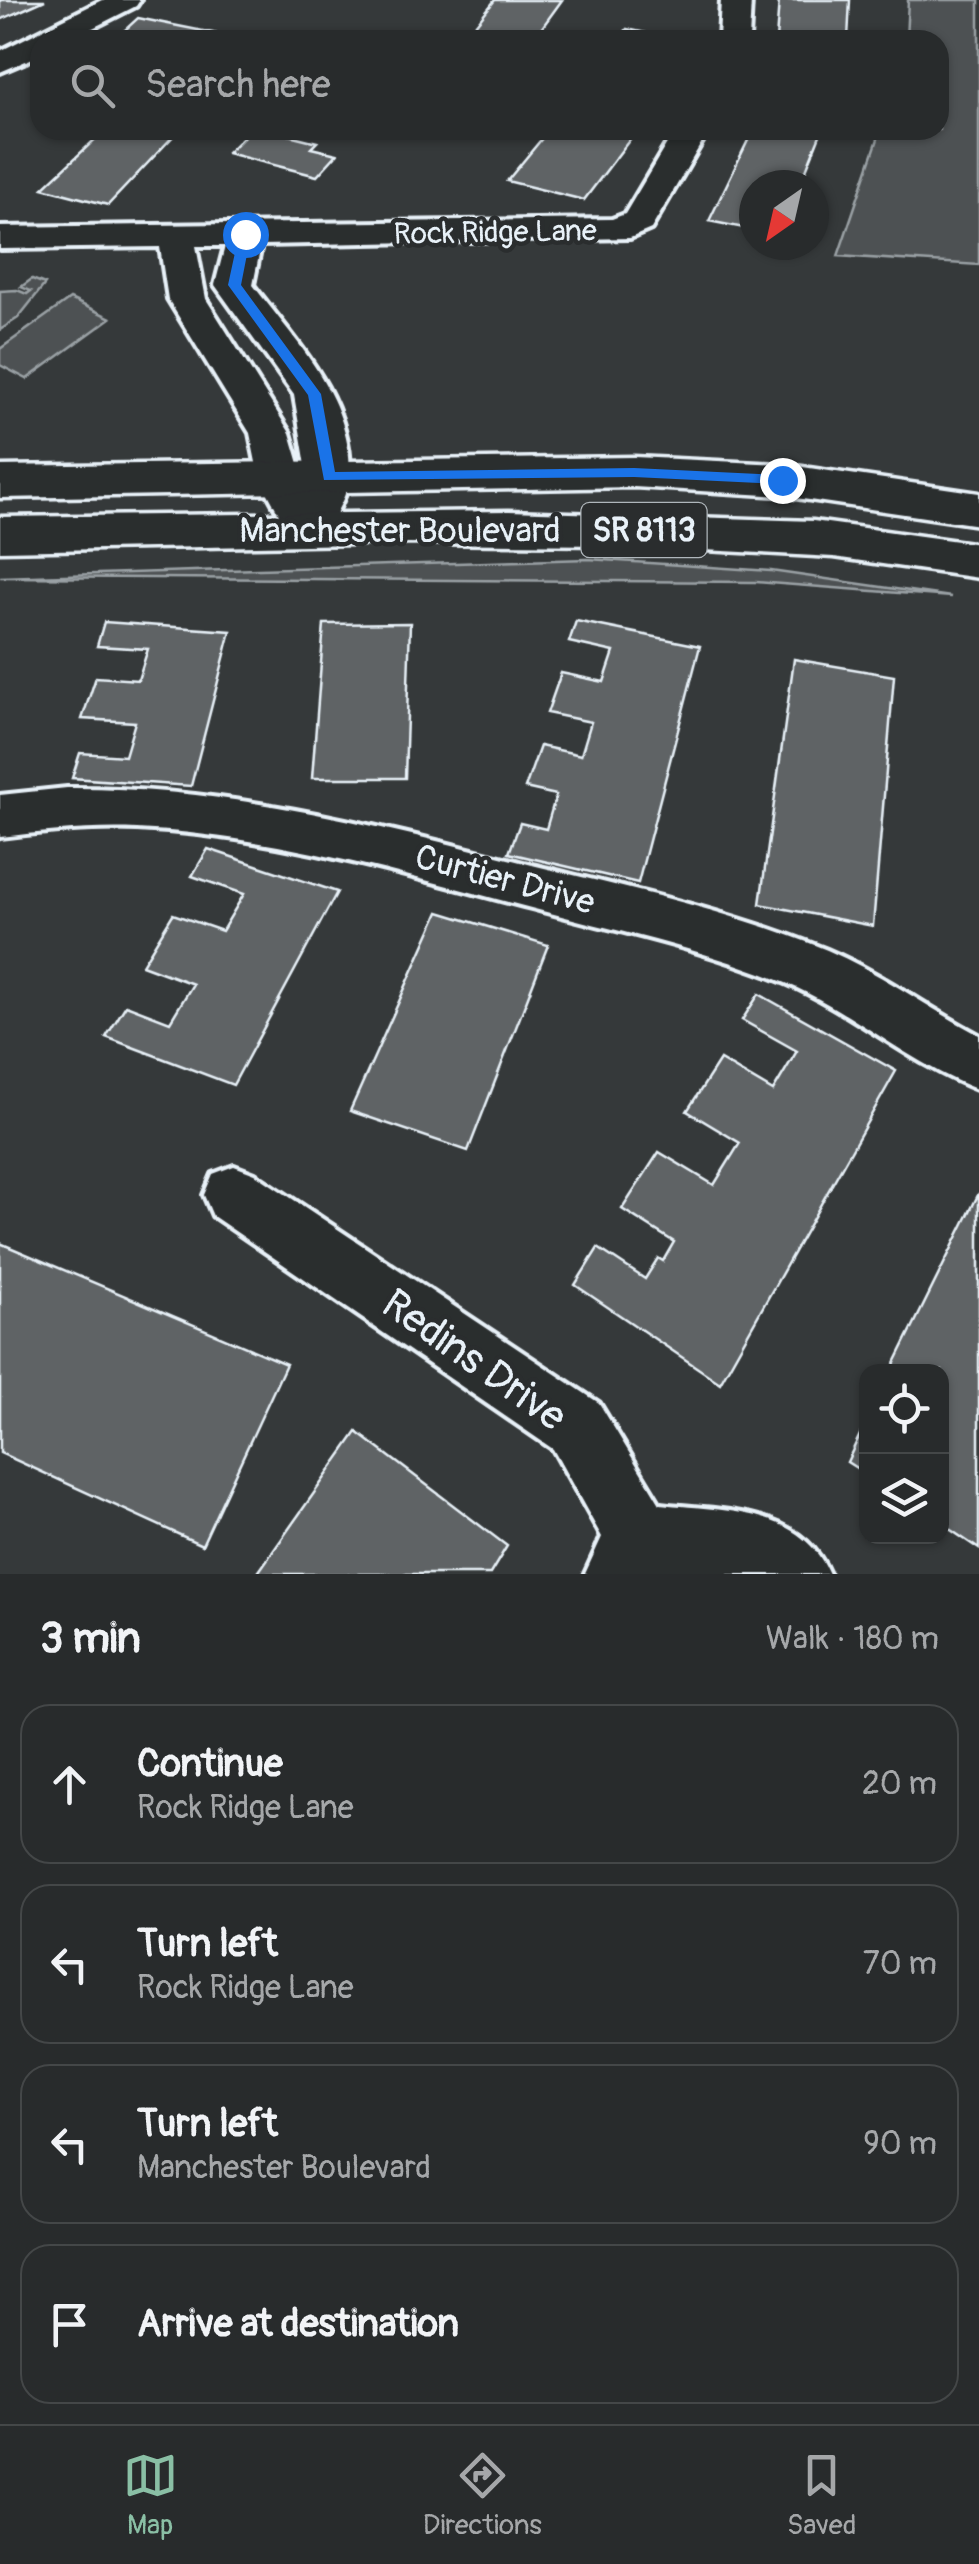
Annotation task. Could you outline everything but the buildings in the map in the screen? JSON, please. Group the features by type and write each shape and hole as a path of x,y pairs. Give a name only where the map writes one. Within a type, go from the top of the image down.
{"main road":[{"name":"Manchester Boulevard","path":"0,482 634,472 782,480 979,509"},
{"name":"Manchester Boulevard","path":"0,534 307,526 780,536 979,561"}],"street":[{"path":"65,30 125,0"},
{"path":"734,30 736,0"},
{"path":"0,63 30,48"},
{"name":"Rock Ridge Lane","path":"0,238 617,230 638,220 686,140"},
{"path":"245,234 234,285 314,394 322,421 329,477 307,526"},
{"path":"176,236 187,300 270,433 280,477 307,526"},
{"name":"Curtier Drive","path":"0,816 104,808 230,814 387,848 676,924 810,968 979,1064"},
{"name":"Redins Drive","path":"234,1194 576,1426 630,1556 758,1550 794,1574"}],"shaded area":[{"path":"908,0 979,0 979,265 838,256 878,140 949,140 949,30 906,30"},
{"path":"32,279 45,284 18,318 0,330 0,291 27,294 31,291 21,287"},
{"path":"70,299 111,318 27,379 0,365 0,349"},
{"path":"588,559 771,571 951,597 756,582 0,577"}],"route":[{"path":"245,234 234,285 314,394 322,421 329,477 634,472 782,480"}]}
